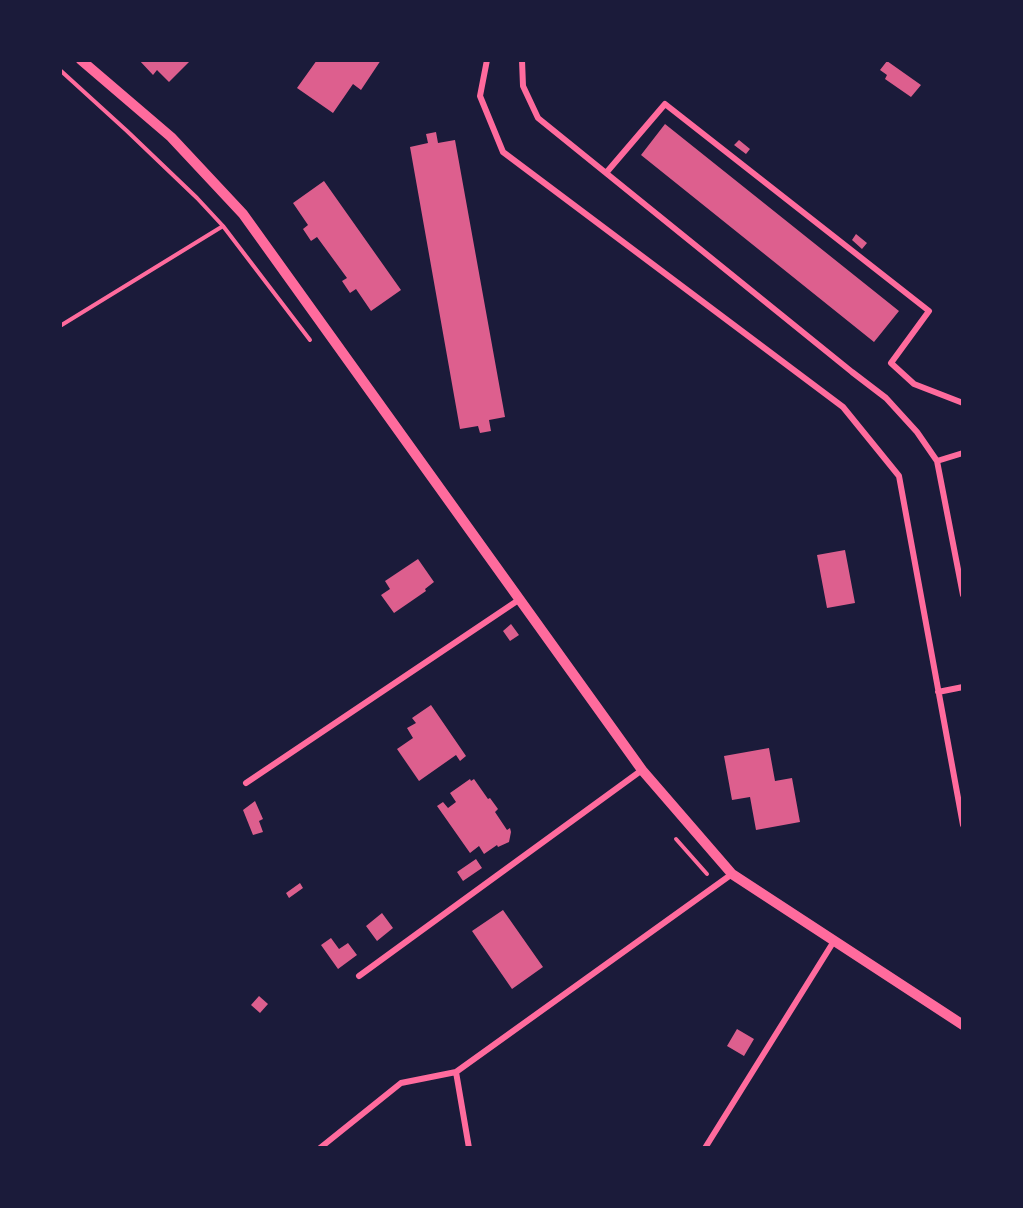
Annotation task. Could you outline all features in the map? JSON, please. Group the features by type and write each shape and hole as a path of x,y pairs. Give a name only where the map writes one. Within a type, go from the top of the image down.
{"street":[{"path":"81,60 171,137 243,214 642,770 732,874 963,1025"},
{"path":"487,60 480,96 503,152 843,407 899,476 963,825"},
{"path":"522,60 523,86 538,118 886,398 917,432 937,461 963,595"},
{"path":"606,173 665,104 929,310 891,363 914,384 963,403"},
{"path":"937,461 963,453"},
{"path":"246,783 519,599"},
{"path":"939,692 963,687"},
{"path":"359,976 642,770"},
{"path":"320,1148 401,1083 456,1072 732,874"},
{"path":"705,1148 834,941"},
{"path":"456,1072 469,1148"}],"path":[{"path":"60,326 243,214"}],"building":[{"path":"139,60 191,60 169,82 157,70 153,75"},
{"path":"317,60 381,60 361,90 353,84 333,113 297,88"},
{"path":"887,61 921,85 911,97 885,79 887,75 880,70"},
{"path":"665,124 899,311 874,342 641,155"},
{"path":"436,132 438,143 455,140 505,417 489,420 491,431 480,433 478,426 460,429 410,147 428,143 426,134"},
{"path":"739,140 750,149 746,154 734,145"},
{"path":"324,181 401,290 371,311 356,289 350,293 342,281 347,278 317,237 311,241 303,229 308,225 293,203"},
{"path":"856,234 867,243 862,249 852,240"},
{"path":"845,550 855,603 827,608 817,555"},
{"path":"418,559 434,582 425,589 426,591 394,613 381,595 390,589 385,581"},
{"path":"511,624 519,635 510,641 503,631"},
{"path":"431,705 466,756 460,761 456,755 419,781 397,749 413,738 407,728 416,723 412,718"},
{"path":"769,748 775,781 792,778 800,822 756,830 750,797 732,800 724,756"},
{"path":"470,779 471,781 474,779 488,799 490,798 498,809 495,812 507,830 510,828 511,832 509,842 498,847 497,845 484,854 479,846 470,853 437,806 443,802 448,808 456,802 450,793"},
{"path":"255,801 263,819 259,821 263,832 253,835 243,810"},
{"path":"476,859 482,868 463,881 457,872"},
{"path":"300,883 303,888 289,898 286,893"},
{"path":"503,910 543,967 512,989 472,931"},
{"path":"382,913 393,928 377,941 366,926"},
{"path":"331,938 339,949 348,943 357,955 338,969 321,945"},
{"path":"259,996 268,1004 260,1013 251,1005"},
{"path":"737,1029 754,1039 744,1056 727,1046"}]}
